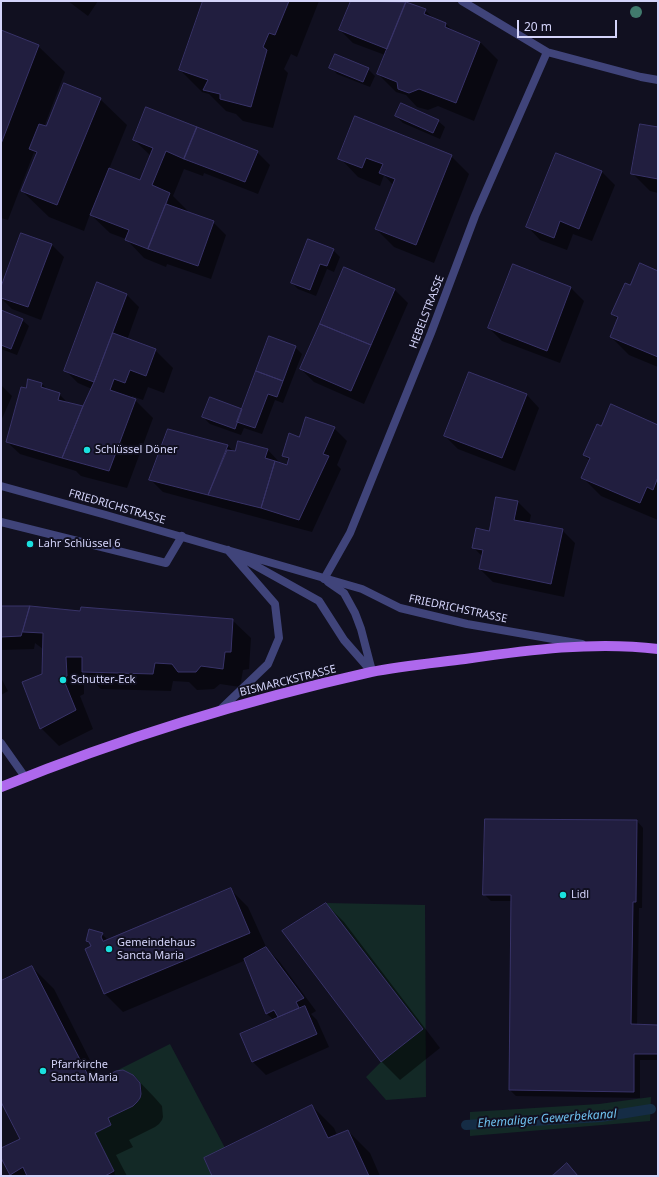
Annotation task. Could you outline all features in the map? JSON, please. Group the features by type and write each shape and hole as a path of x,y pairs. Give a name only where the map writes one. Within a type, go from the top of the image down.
{"main road":[{"name":"BISMARCKSTRASSE","path":"1,787 85,754 220,710 372,672 499,654 593,646 658,649"}],"street":[{"path":"462,1 547,52 641,77 658,80"},
{"name":"HEBELSTRASSE","path":"324,579 350,533 431,333 475,216 547,52"},
{"name":"FRIEDRICHSTRASSE","path":"1,486 182,536 362,589 400,608 468,624 593,646"},
{"path":"1,522 166,563 182,536"},
{"path":"220,710 268,664 279,638 275,604 227,550"},
{"name":"FRIEDRICHSTRASSE","path":"227,550 319,601 344,640 372,672"},
{"name":"FRIEDRICHSTRASSE","path":"324,579 344,593 355,613 361,629 372,672"},
{"path":"1,743 25,777"}],"green space":[{"path":"326,903 425,905 426,1097 386,1100 366,1077 381,1062 423,1029"},
{"path":"170,1044 225,1148 204,1158 212,1176 115,1176 114,1171 95,1133 111,1125 108,1118 137,1102 141,1096 142,1090 138,1080 129,1072 116,1071"},
{"path":"651,1097 650,1121 470,1136 470,1112 599,1104"}],"building":[{"path":"203,1 289,1 275,35 269,33 263,47 267,50 251,107 220,99 220,94 203,90 208,80 179,70"},
{"path":"351,1 406,2 387,49 339,30"},
{"path":"406,2 426,9 424,14 446,23 445,27 480,42 456,103 419,89 409,93 398,89 397,82 377,74"},
{"path":"1,30 39,45 1,144"},
{"path":"335,54 369,68 363,82 329,68"},
{"path":"64,83 101,98 57,205 21,191 37,152 29,149 39,124 46,126"},
{"path":"401,103 439,120 433,133 395,116"},
{"path":"146,107 197,127 184,159 166,151 152,185 170,193 148,249 125,240 129,230 90,215 109,168 140,180 153,148 133,140"},
{"path":"355,116 452,155 416,245 375,229 395,179 379,173 383,164 366,158 362,168 338,159"},
{"path":"640,124 658,127 658,179 631,174"},
{"path":"197,127 258,151 245,182 184,159"},
{"path":"556,153 602,171 579,229 560,221 554,238 526,227"},
{"path":"166,204 214,221 198,266 148,249"},
{"path":"21,233 52,244 28,307 1,298 1,287"},
{"path":"308,239 334,249 327,266 320,264 310,290 291,283"},
{"path":"640,263 658,271 658,357 610,337 618,317 611,314 625,283 630,285"},
{"path":"513,264 571,287 547,351 488,328"},
{"path":"344,267 395,289 371,345 320,324"},
{"path":"97,282 127,294 94,382 64,371"},
{"path":"1,310 23,319 11,349 1,345"},
{"path":"320,324 371,345 351,391 300,369"},
{"path":"113,333 156,349 146,376 130,370 125,383 114,379 110,390 136,399 109,471 62,458"},
{"path":"269,336 296,346 283,381 256,371"},
{"path":"256,371 283,381 277,397 268,394 255,428 237,422"},
{"path":"469,372 527,394 502,458 444,436"},
{"path":"28,379 42,383 41,387 60,393 58,400 83,406 62,458 6,442 21,387 26,388"},
{"path":"210,397 242,409 235,429 202,417"},
{"path":"611,404 658,425 658,477 653,490 647,487 640,503 581,478 590,458 583,455 597,424 601,426"},
{"path":"306,417 335,427 323,454 329,456 299,520 261,508 275,461 287,465 289,458 282,456 289,433 299,437"},
{"path":"168,429 228,445 208,495 149,480"},
{"path":"238,441 268,449 265,458 275,461 261,508 208,495 227,450 235,451"},
{"path":"496,497 518,501 514,520 563,529 551,584 479,569 483,550 472,548 476,528 489,531"},
{"path":"1,606 30,606 21,636 1,637"},
{"path":"30,606 80,611 81,607 233,619 231,652 225,652 223,669 201,666 196,672 178,672 172,664 155,663 153,674 82,672 82,657 66,657 67,676 63,678 76,710 40,729 22,682 42,674 43,633 23,632"},
{"path":"485,819 637,820 636,902 633,902 631,1024 658,1025 658,1054 634,1054 634,1092 509,1090 511,895 483,895"},
{"path":"231,888 250,933 104,994 85,949 91,946 89,942 86,941 89,929 103,933 101,937 103,941"},
{"path":"326,903 423,1029 381,1062 282,931"},
{"path":"266,947 304,998 296,1002 299,1008 278,1017 274,1010 266,1014 244,959"},
{"name":"Pfarrkirche Sancta Maria","path":"32,966 92,1083 116,1071 123,1070 133,1075 140,1083 141,1094 137,1102 133,1106 108,1118 111,1125 95,1133 114,1171 105,1176 27,1176 23,1167 10,1175 1,1158 1,1148 20,1139 1,1102 1,981"},
{"path":"305,1006 317,1034 252,1062 240,1034"},
{"path":"312,1105 328,1138 348,1130 369,1176 212,1176 204,1158"},
{"path":"567,1163 578,1176 551,1176 553,1175"}],"waterway":[{"name":"Ehemaliger Gewerbekanal","path":"466,1125 601,1117 651,1109"}],"place":[{"name":"Schlüssel Döner","path":"87,450"},
{"name":"Lahr Schlüssel 6","path":"30,544"},
{"name":"Schutter-Eck","path":"63,680"},
{"name":"Lidl","path":"563,895"},
{"name":"Gemeindehaus Sancta Maria","path":"109,949"},
{"name":"Pfarrkirche Sancta Maria","path":"43,1071"}]}
